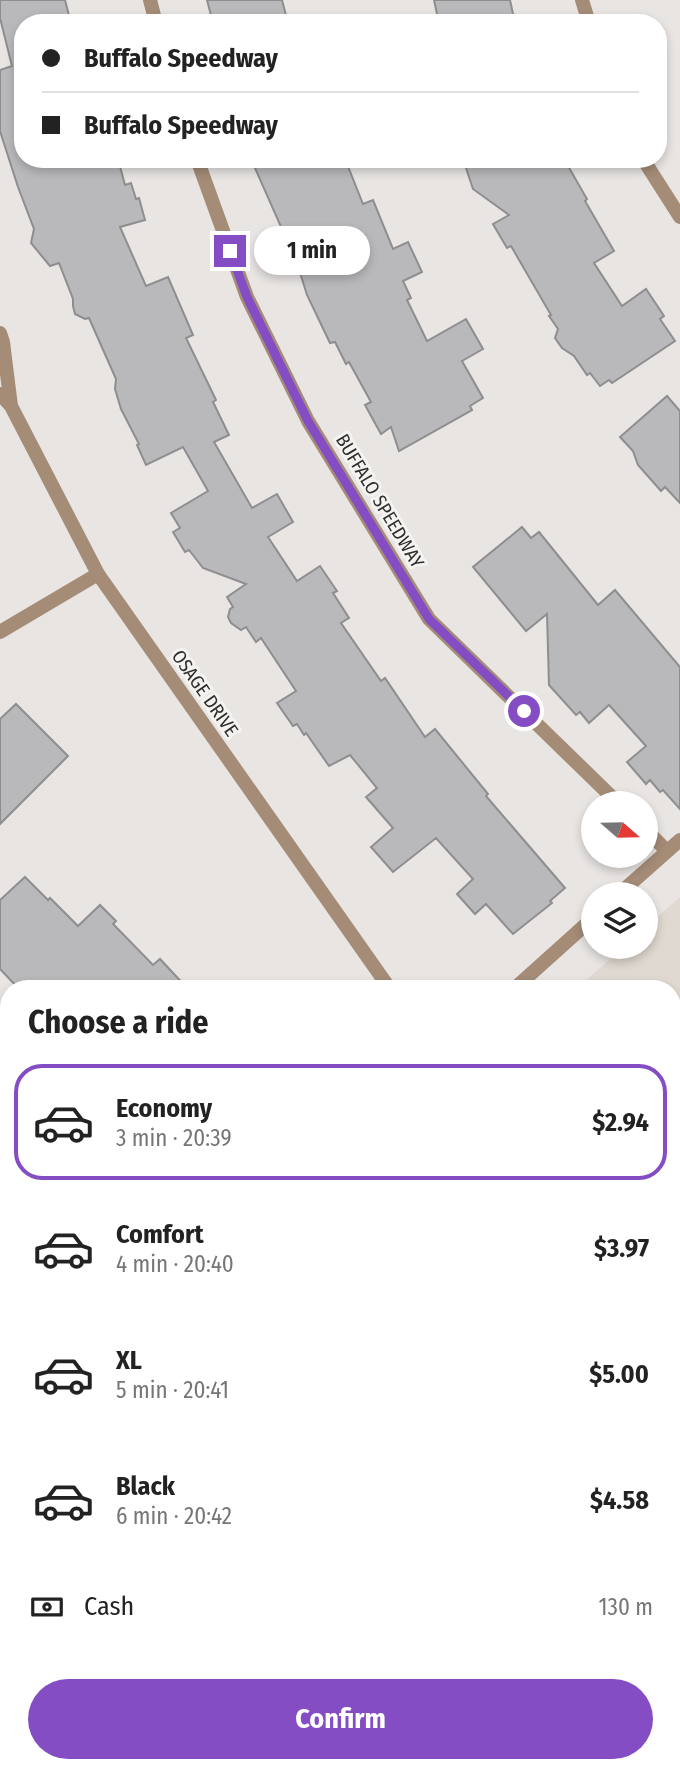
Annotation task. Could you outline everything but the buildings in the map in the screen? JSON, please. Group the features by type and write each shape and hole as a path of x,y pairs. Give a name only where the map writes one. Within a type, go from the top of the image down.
{"street":[{"name":"BUFFALO SPEEDWAY","path":"200,168 247,297 308,421 429,619 606,791"},
{"path":"649,168 680,217"},
{"name":"OSAGE DRIVE","path":"0,333 11,405"},
{"name":"OSAGE DRIVE","path":"0,394 11,405 98,574 384,980"},
{"path":"0,632 98,574"},
{"path":"632,882 680,840"},
{"path":"658,842 667,851"},
{"path":"524,980 581,929"}],"shaded area":[{"path":"680,897 680,980 586,980 610,959 658,959 658,916"}],"route":[{"path":"230,251 247,297 308,421 429,619 524,711"}]}
